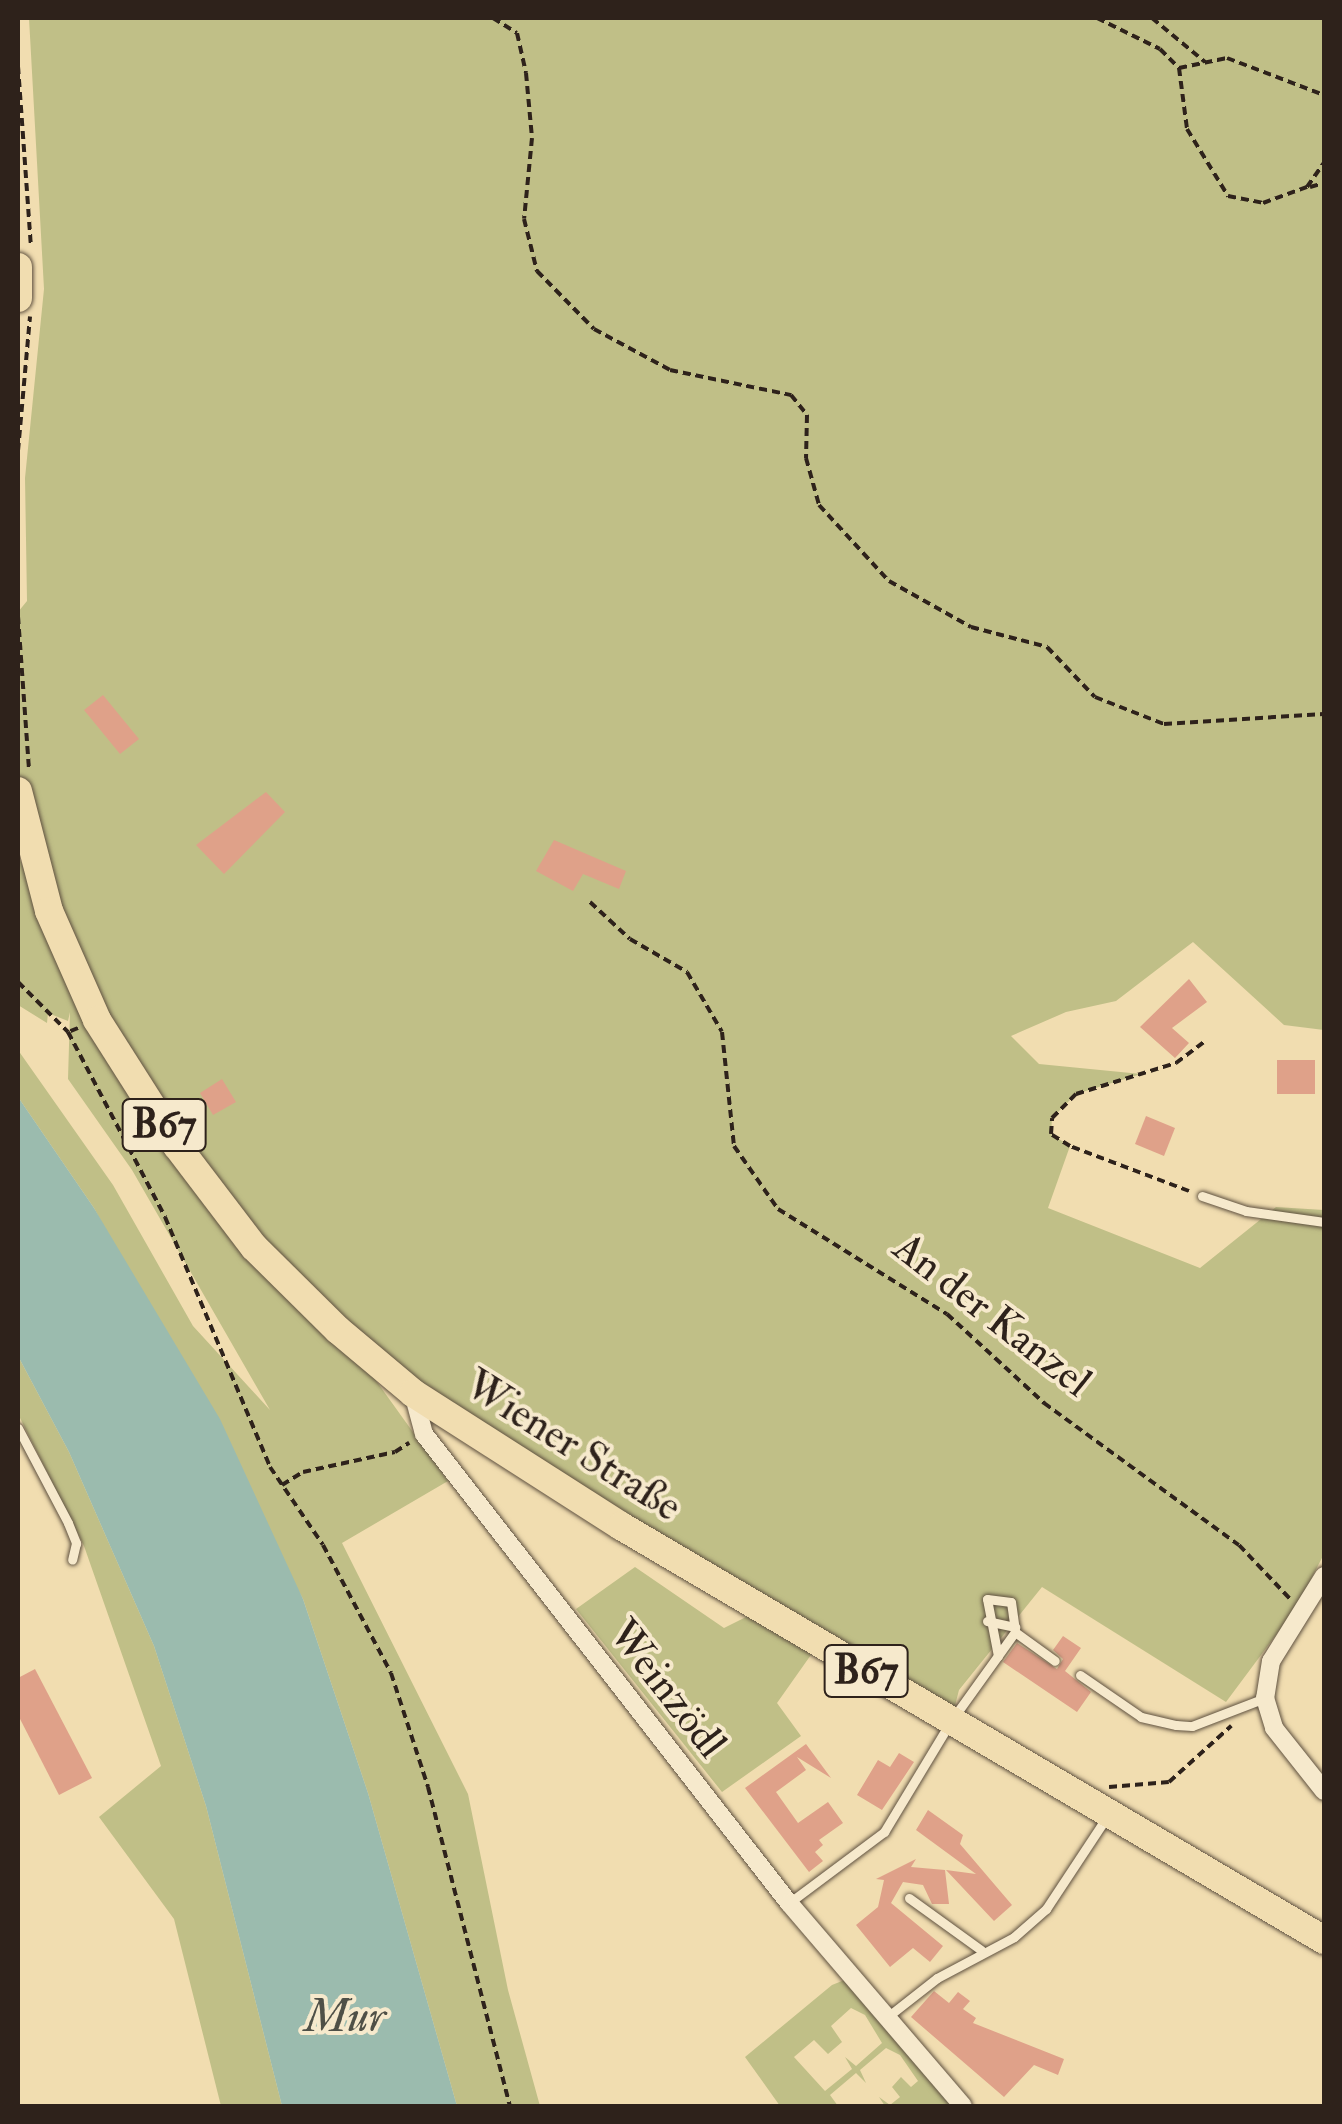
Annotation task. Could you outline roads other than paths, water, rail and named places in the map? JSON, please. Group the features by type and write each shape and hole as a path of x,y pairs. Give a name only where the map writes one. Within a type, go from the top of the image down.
{"main road":[{"path":"18,266 18,298"},
{"name":"Wiener Straße","path":"25,789 49,911 98,1020 177,1146 254,1247 413,1392 621,1526 951,1720 1113,1802 1324,1940"}],"street":[{"name":"Weinzödl","path":"413,1392 424,1434 790,1903 963,2106"},
{"path":"1324,1576 1270,1661 1266,1698 1274,1728 1324,1791"}],"lane":[{"path":"1202,1196 1264,1216 1324,1222"},
{"path":"18,1428 68,1522 76,1543 72,1560"},
{"path":"790,1903 884,1832 951,1720 998,1656 1015,1630 1015,1610 1003,1598 987,1599 987,1621 998,1656"},
{"path":"987,1621 1015,1630 1055,1661"},
{"path":"1080,1675 1141,1717 1176,1725 1209,1721 1266,1698"},
{"path":"886,2018 981,1950 1014,1937 1046,1909 1113,1802"},
{"path":"909,1898 981,1950"}],"water":[{"name":"Mur","path":"18,1097 94,1208 220,1419 303,1599 368,1793 457,2106 282,2106 206,1806 154,1646 69,1452 18,1356"}]}
